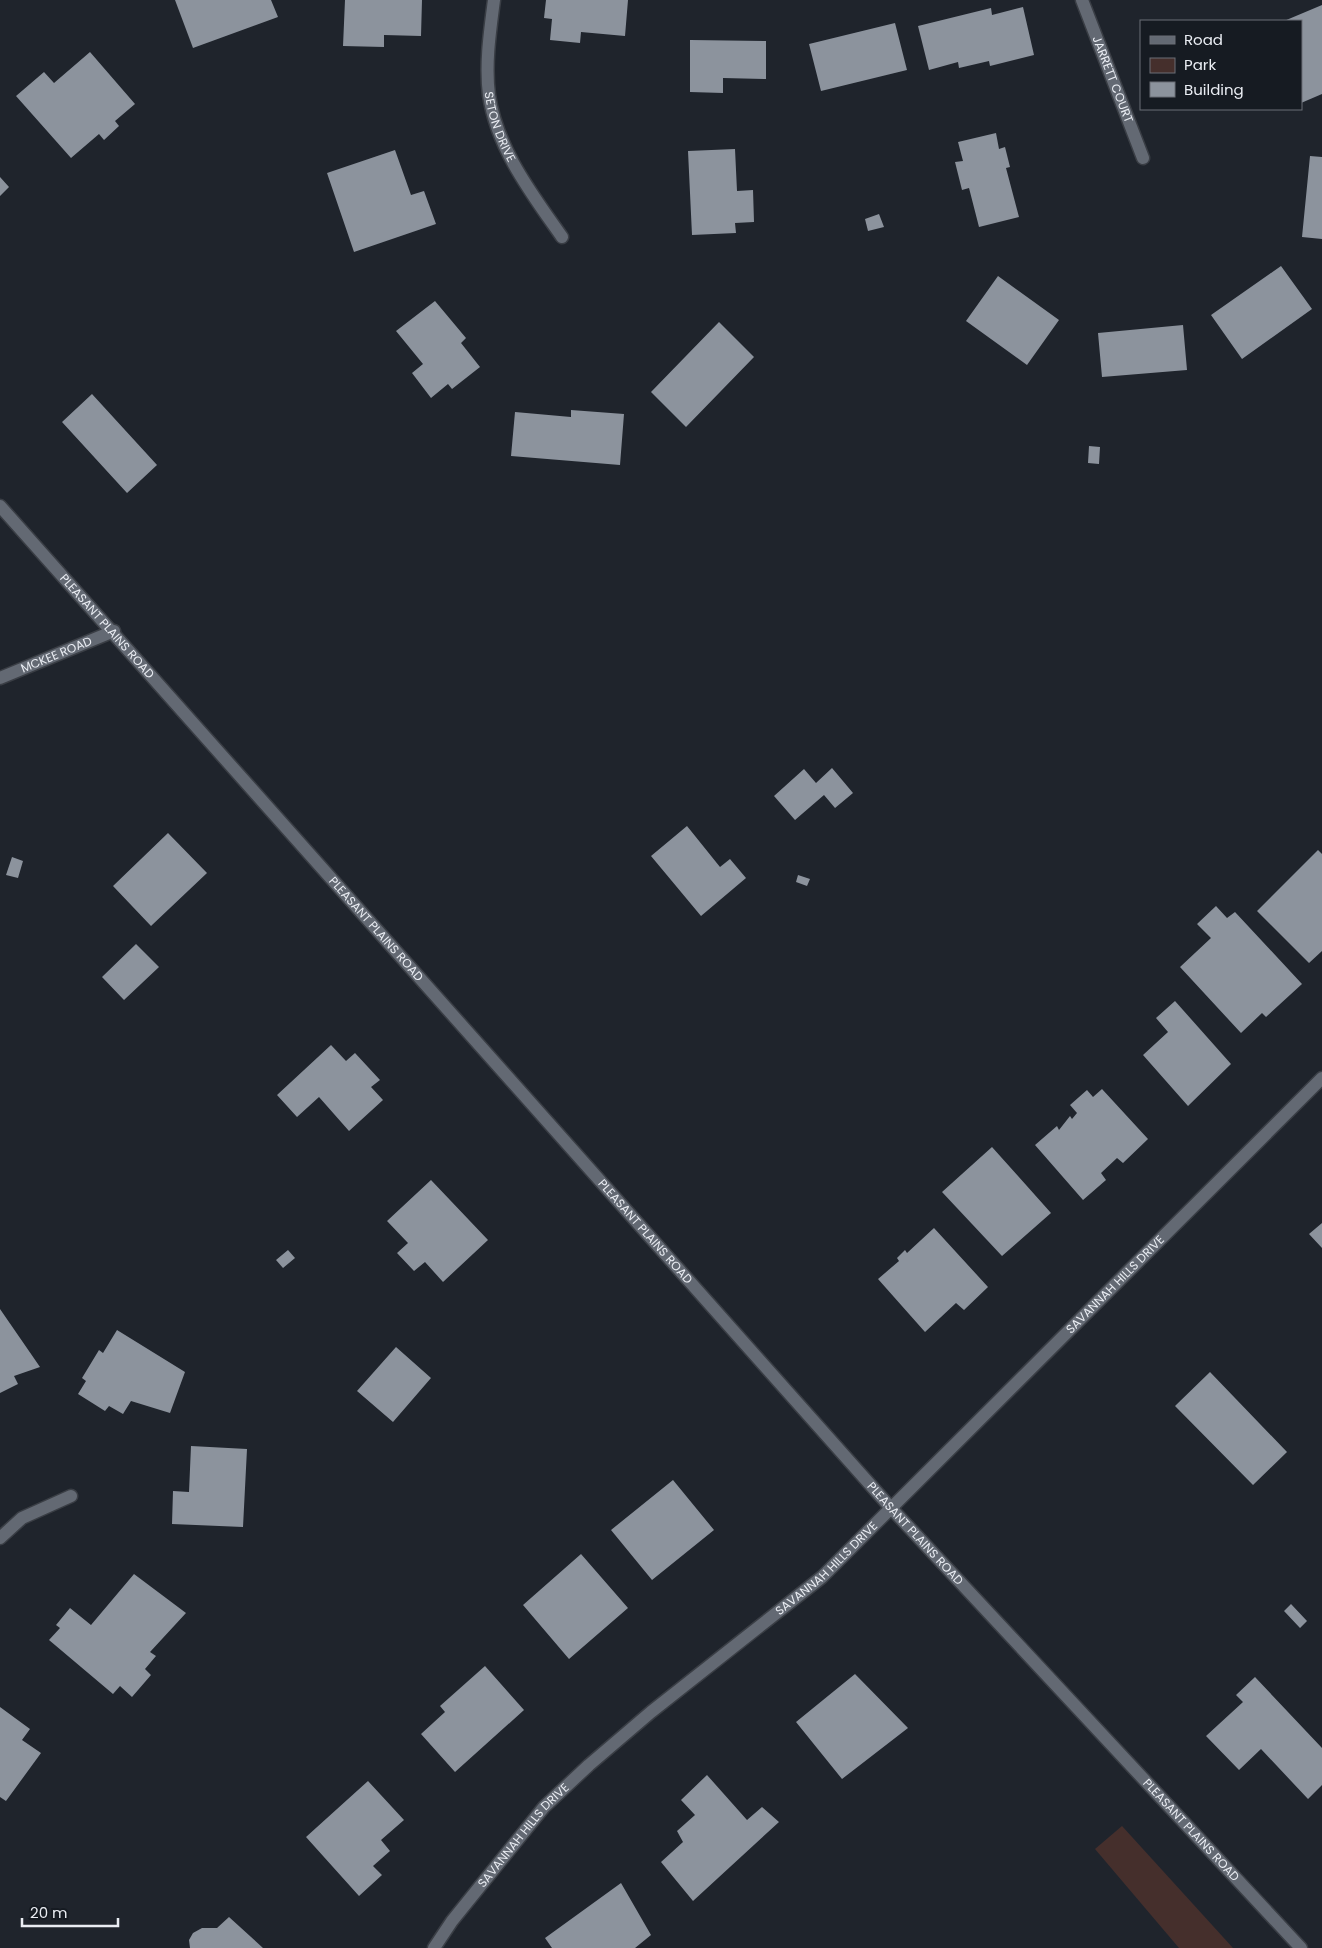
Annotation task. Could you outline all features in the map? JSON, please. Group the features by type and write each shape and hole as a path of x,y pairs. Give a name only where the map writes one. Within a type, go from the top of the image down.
{"street":[{"name":"SETON DRIVE","path":"494,0 488,74 493,115 518,175 562,237"},
{"name":"JARRETT COURT","path":"1082,0 1143,158"},
{"name":"PLEASANT PLAINS ROAD","path":"0,506 114,631 891,1508 1301,1948"},
{"name":"MCKEE ROAD","path":"0,678 114,631"},
{"name":"SAVANNAH HILLS DRIVE","path":"434,1948 452,1920 544,1807 589,1765 651,1712 822,1577 1322,1078"},
{"path":"0,1538 22,1518 71,1496"}],"green space":[{"path":"1122,1826 1233,1948 1179,1948 1095,1849"}],"building":[{"path":"175,0 271,0 278,17 193,48"},
{"path":"345,0 422,0 421,36 384,35 384,47 343,46"},
{"path":"546,0 628,0 625,36 581,32 580,43 550,40 552,19 544,18"},
{"path":"1322,5 1322,94 1302,103 1302,20 1286,20"},
{"path":"1023,7 1034,55 990,66 989,61 959,68 958,62 929,70 918,26 991,8 992,15"},
{"path":"895,23 907,70 821,91 809,44"},
{"path":"690,40 766,41 766,79 723,78 723,93 690,92"},
{"path":"90,52 135,104 115,121 119,126 104,140 99,134 71,158 16,96 44,72 54,83"},
{"path":"996,133 999,149 1005,147 1010,167 1006,168 1019,217 979,227 969,188 962,190 955,162 963,161 958,142"},
{"path":"735,149 737,191 753,190 754,222 735,223 736,233 692,235 688,151"},
{"path":"395,150 411,195 424,191 436,224 354,252 327,173"},
{"path":"1310,156 1322,157 1322,239 1302,237"},
{"path":"0,177 9,187 0,196"},
{"path":"879,214 884,227 868,231 865,219"},
{"path":"1281,266 1312,309 1242,359 1211,315"},
{"path":"998,276 1059,320 1027,365 966,321"},
{"path":"435,301 466,338 461,343 480,367 452,389 448,384 431,398 412,373 423,364 396,331"},
{"path":"719,322 754,357 686,427 651,392"},
{"path":"1183,325 1187,370 1102,377 1098,333"},
{"path":"92,394 157,465 127,493 62,422"},
{"path":"571,410 624,414 620,465 511,456 515,412 571,417"},
{"path":"1089,446 1100,447 1099,464 1088,463"},
{"path":"832,768 853,793 835,808 824,795 795,820 774,796 804,769 816,783"},
{"path":"687,826 720,867 730,859 746,878 701,916 651,856"},
{"path":"168,833 207,873 151,926 113,886"},
{"path":"1318,850 1322,854 1322,951 1309,963 1257,911"},
{"path":"12,857 23,861 18,878 6,875"},
{"path":"798,875 810,879 807,886 796,882"},
{"path":"1216,906 1227,918 1235,912 1302,984 1266,1017 1262,1013 1241,1033 1180,967 1211,938 1197,924"},
{"path":"136,944 159,967 124,1000 102,977"},
{"path":"1175,1001 1231,1064 1188,1106 1143,1055 1168,1032 1156,1018"},
{"path":"331,1045 346,1061 355,1053 380,1080 371,1087 383,1100 349,1131 319,1097 297,1117 277,1095"},
{"path":"1102,1089 1148,1139 1123,1163 1117,1158 1101,1173 1106,1180 1083,1200 1035,1145 1057,1126 1059,1130 1070,1116 1072,1119 1077,1113 1070,1105 1087,1090 1093,1097"},
{"path":"992,1147 1051,1213 1002,1256 942,1192"},
{"path":"431,1180 488,1240 443,1282 425,1262 414,1271 397,1253 408,1243 387,1221"},
{"path":"1322,1223 1322,1248 1309,1234"},
{"path":"934,1228 988,1287 964,1310 956,1303 925,1332 878,1279 899,1261 897,1258 905,1250 907,1253"},
{"path":"288,1250 295,1258 283,1268 276,1260"},
{"path":"0,1309 40,1367 14,1376 18,1384 0,1393"},
{"path":"117,1330 185,1372 170,1413 131,1401 123,1414 109,1406 105,1411 78,1394 86,1381 82,1378 99,1350 103,1353"},
{"path":"396,1347 431,1378 393,1422 357,1391"},
{"path":"1210,1372 1287,1452 1253,1485 1175,1406"},
{"path":"191,1446 247,1449 243,1527 172,1524 173,1491 189,1492"},
{"path":"673,1480 714,1530 652,1580 611,1530"},
{"path":"581,1554 628,1608 569,1659 523,1605"},
{"path":"134,1574 186,1613 150,1652 156,1656 145,1669 151,1675 132,1697 120,1686 113,1694 49,1640 60,1628 56,1625 70,1608 91,1625"},
{"path":"1291,1604 1307,1621 1300,1628 1284,1611"},
{"path":"485,1666 524,1710 455,1772 421,1734 445,1712 440,1706"},
{"path":"855,1674 908,1728 842,1779 796,1722"},
{"path":"1255,1677 1322,1748 1322,1785 1308,1799 1261,1749 1239,1770 1206,1736 1243,1702 1236,1695"},
{"path":"0,1707 30,1729 22,1740 41,1753 6,1801 0,1797"},
{"path":"707,1775 747,1820 762,1807 779,1822 693,1901 661,1862 683,1842 677,1831 695,1815 681,1800"},
{"path":"368,1781 404,1820 381,1840 390,1851 373,1866 382,1875 359,1896 306,1837"},
{"path":"621,1883 651,1935 635,1948 552,1948 545,1938"},
{"path":"229,1917 263,1948 190,1948 189,1940 193,1933 202,1928 217,1928"}]}
